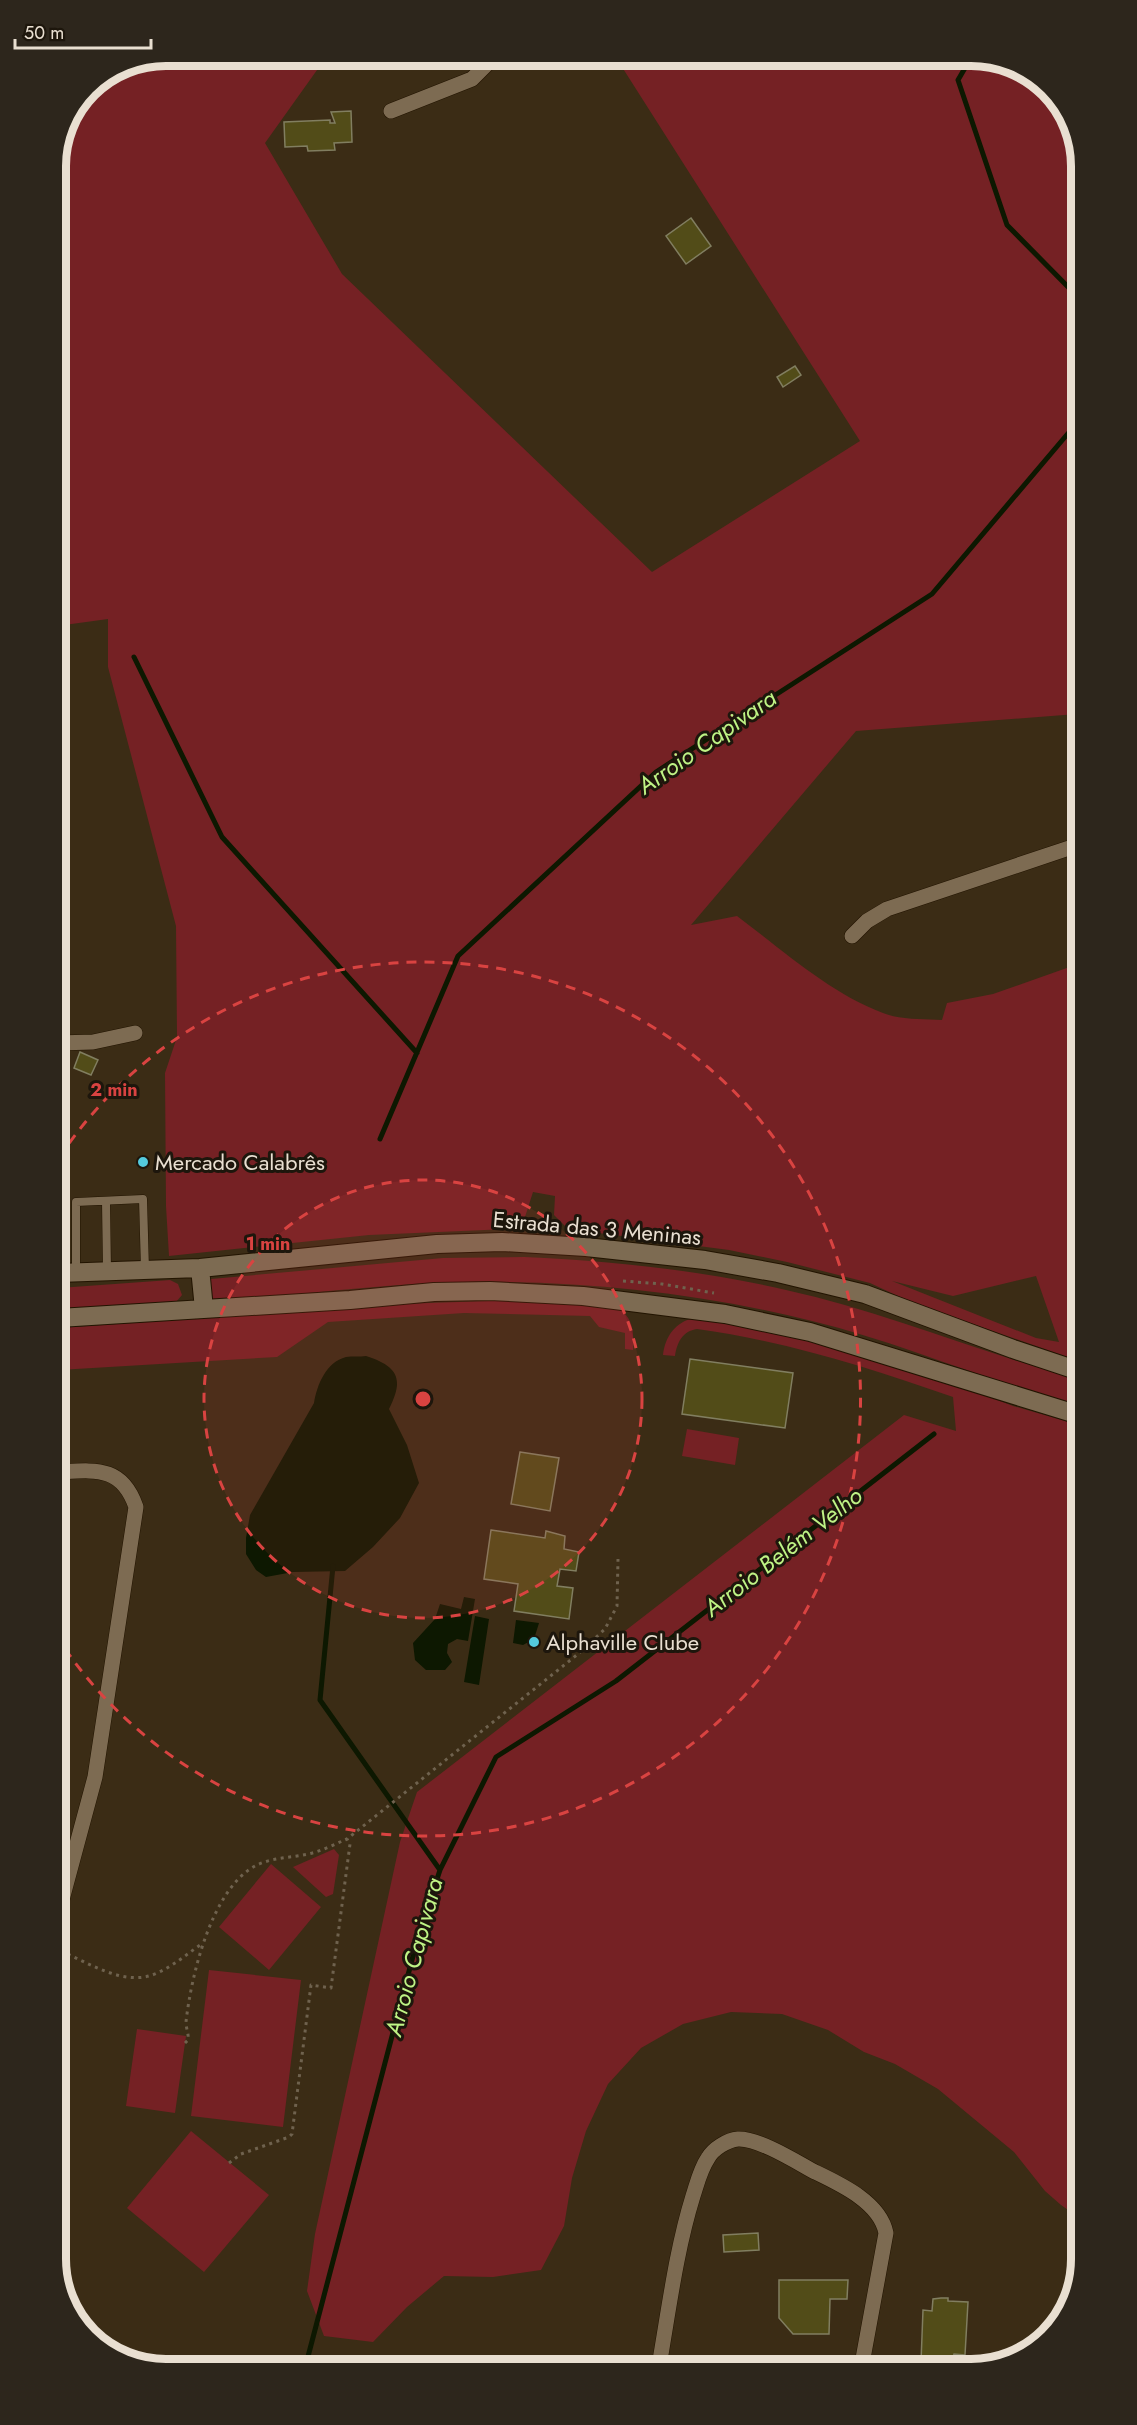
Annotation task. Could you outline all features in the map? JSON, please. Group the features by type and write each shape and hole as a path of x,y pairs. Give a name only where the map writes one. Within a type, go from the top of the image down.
{"main road":[{"name":"Estrada das 3 Meninas","path":"67,1273 200,1268 437,1244 502,1242 622,1251 705,1260 778,1273 864,1294 1071,1368"},
{"path":"200,1268 204,1309"},
{"path":"66,1318 350,1300 434,1292 490,1291 583,1296 725,1314 810,1332 1071,1413"}],"street":[{"path":"391,111 472,79 485,66"},
{"path":"852,936 867,921 887,909 1071,847"},
{"path":"66,1043 93,1042 135,1033"},
{"path":"66,1472 96,1470 106,1472 126,1485 136,1507 95,1777 66,1885"},
{"path":"660,2359 680,2250 702,2170 709,2156 721,2146 737,2139 754,2142 814,2171 870,2204 880,2216 886,2233 863,2359"}],"lane":[{"path":"67,1273 76,1202 143,1199 145,1270"},
{"path":"106,1201 107,1271"}],"path":[{"path":"186,2043 188,2040 186,2021 195,1965 201,1945 235,1883 254,1867 276,1859 309,1854 347,1839 578,1654 605,1629 617,1606 618,1559"},
{"path":"229,2163 241,2154 292,2134 311,1985 331,1988 350,1844 347,1839"},
{"path":"66,1953 121,1976 140,1978 157,1973 201,1945"}],"shaded area":[{"path":"166,66 320,66 265,143 342,274 652,572 860,441 621,66 977,66 1003,71 1032,87 1042,95 1061,122 1066,134 1071,166 1071,714 856,731 691,925 737,916 807,970 844,994 883,1013 905,1018 942,1020 947,1003 993,994 1071,966 1071,1358 913,1303 870,1283 729,1250 568,1229 554,1215 555,1196 533,1192 525,1217 508,1229 369,1235 169,1256 166,1206 165,1073 177,1037 176,926 108,667 108,619 66,625 66,160 69,140 76,122 100,91 116,79 134,71","holes":["1036,1276 1059,1342 1036,1338 892,1281 953,1296"]},
{"path":"66,1141 68,1259 66,1259"},
{"path":"524,1257 623,1264 689,1272 786,1290 897,1321 1071,1377 1071,1404 1012,1386 879,1340 812,1321 727,1303 640,1290 553,1283 466,1282 403,1285 246,1299 214,1301 211,1299 211,1279 443,1258"},
{"path":"170,1280 178,1284 182,1295 176,1302 66,1309 66,1287"},
{"path":"517,1300 618,1308 630,1321 633,1332 633,1350 625,1349 625,1333 599,1327 590,1316 464,1313 328,1322 277,1357 66,1370 66,1328 400,1304"},
{"path":"694,1318 792,1335 954,1383 1013,1406 1071,1423 1071,2212 1045,2191 1014,2152 938,2089 895,2064 864,2052 828,2030 782,2014 731,2012 683,2024 641,2048 608,2084 586,2131 572,2178 564,2226 541,2270 493,2277 444,2276 407,2307 373,2342 324,2336 307,2291 315,2234 400,1842 417,1792 904,1415 956,1431 953,1397 795,1348 697,1329 688,1332 682,1338 675,1356 663,1355 672,1331 687,1320"},
{"path":"366,1356 385,1364 395,1375 397,1389 389,1409 407,1445 419,1483 400,1518 373,1547 345,1571 293,1572 266,1577 256,1570 246,1554 250,1515 314,1403 317,1389 328,1369 346,1357"},
{"path":"687,1429 739,1438 735,1465 682,1456"},
{"path":"464,1597 475,1599 468,1641 457,1639 448,1644 447,1653 452,1662 445,1670 426,1670 415,1660 413,1643 435,1619 440,1604 461,1609"},
{"path":"475,1616 489,1619 479,1685 464,1682"},
{"path":"516,1620 539,1623 534,1639 523,1645 513,1643"},
{"path":"334,1849 339,1855 333,1894 326,1897 293,1867"},
{"path":"271,1864 321,1907 269,1970 219,1927"},
{"path":"209,1970 301,1980 283,2127 191,2116"},
{"path":"137,2029 186,2036 175,2113 126,2106"},
{"path":"191,2131 269,2195 204,2272 127,2208"}],"building":[{"path":"351,111 352,142 334,143 335,150 308,151 307,146 285,147 284,122 330,120 330,123 335,123 331,112"},
{"path":"691,218 711,246 686,264 666,236"},
{"path":"795,366 801,375 783,387 777,377"},
{"path":"80,1052 98,1060 91,1075 74,1068"},
{"path":"690,1359 793,1373 785,1428 682,1414"},
{"path":"520,1452 559,1458 550,1511 511,1504"},
{"path":"491,1530 545,1538 546,1531 565,1536 564,1549 579,1552 576,1571 560,1569 557,1586 573,1588 569,1619 514,1611 518,1584 484,1579"},
{"path":"758,2233 759,2250 724,2252 723,2235"},
{"path":"779,2280 848,2280 847,2299 830,2299 829,2334 793,2334 779,2318"},
{"path":"948,2298 948,2301 968,2302 965,2355 954,2354 952,2359 921,2359 923,2310 932,2311 933,2299"}],"waterway":[{"path":"966,66 958,80 1007,225 1071,290"},
{"name":"Arroio Capivara","path":"380,1139 458,956 656,772 932,594 1071,430"},
{"path":"134,657 222,837 417,1053"},
{"name":"Arroio Belém Velho","path":"440,1870 496,1757 616,1681 934,1434"},
{"name":"Arroio Capivara","path":"307,2359 418,1937 440,1870 320,1700 333,1566"}],"place":[{"name":"Mercado Calabrês","path":"143,1162"},
{"name":"Alphaville Clube","path":"534,1642"}]}
